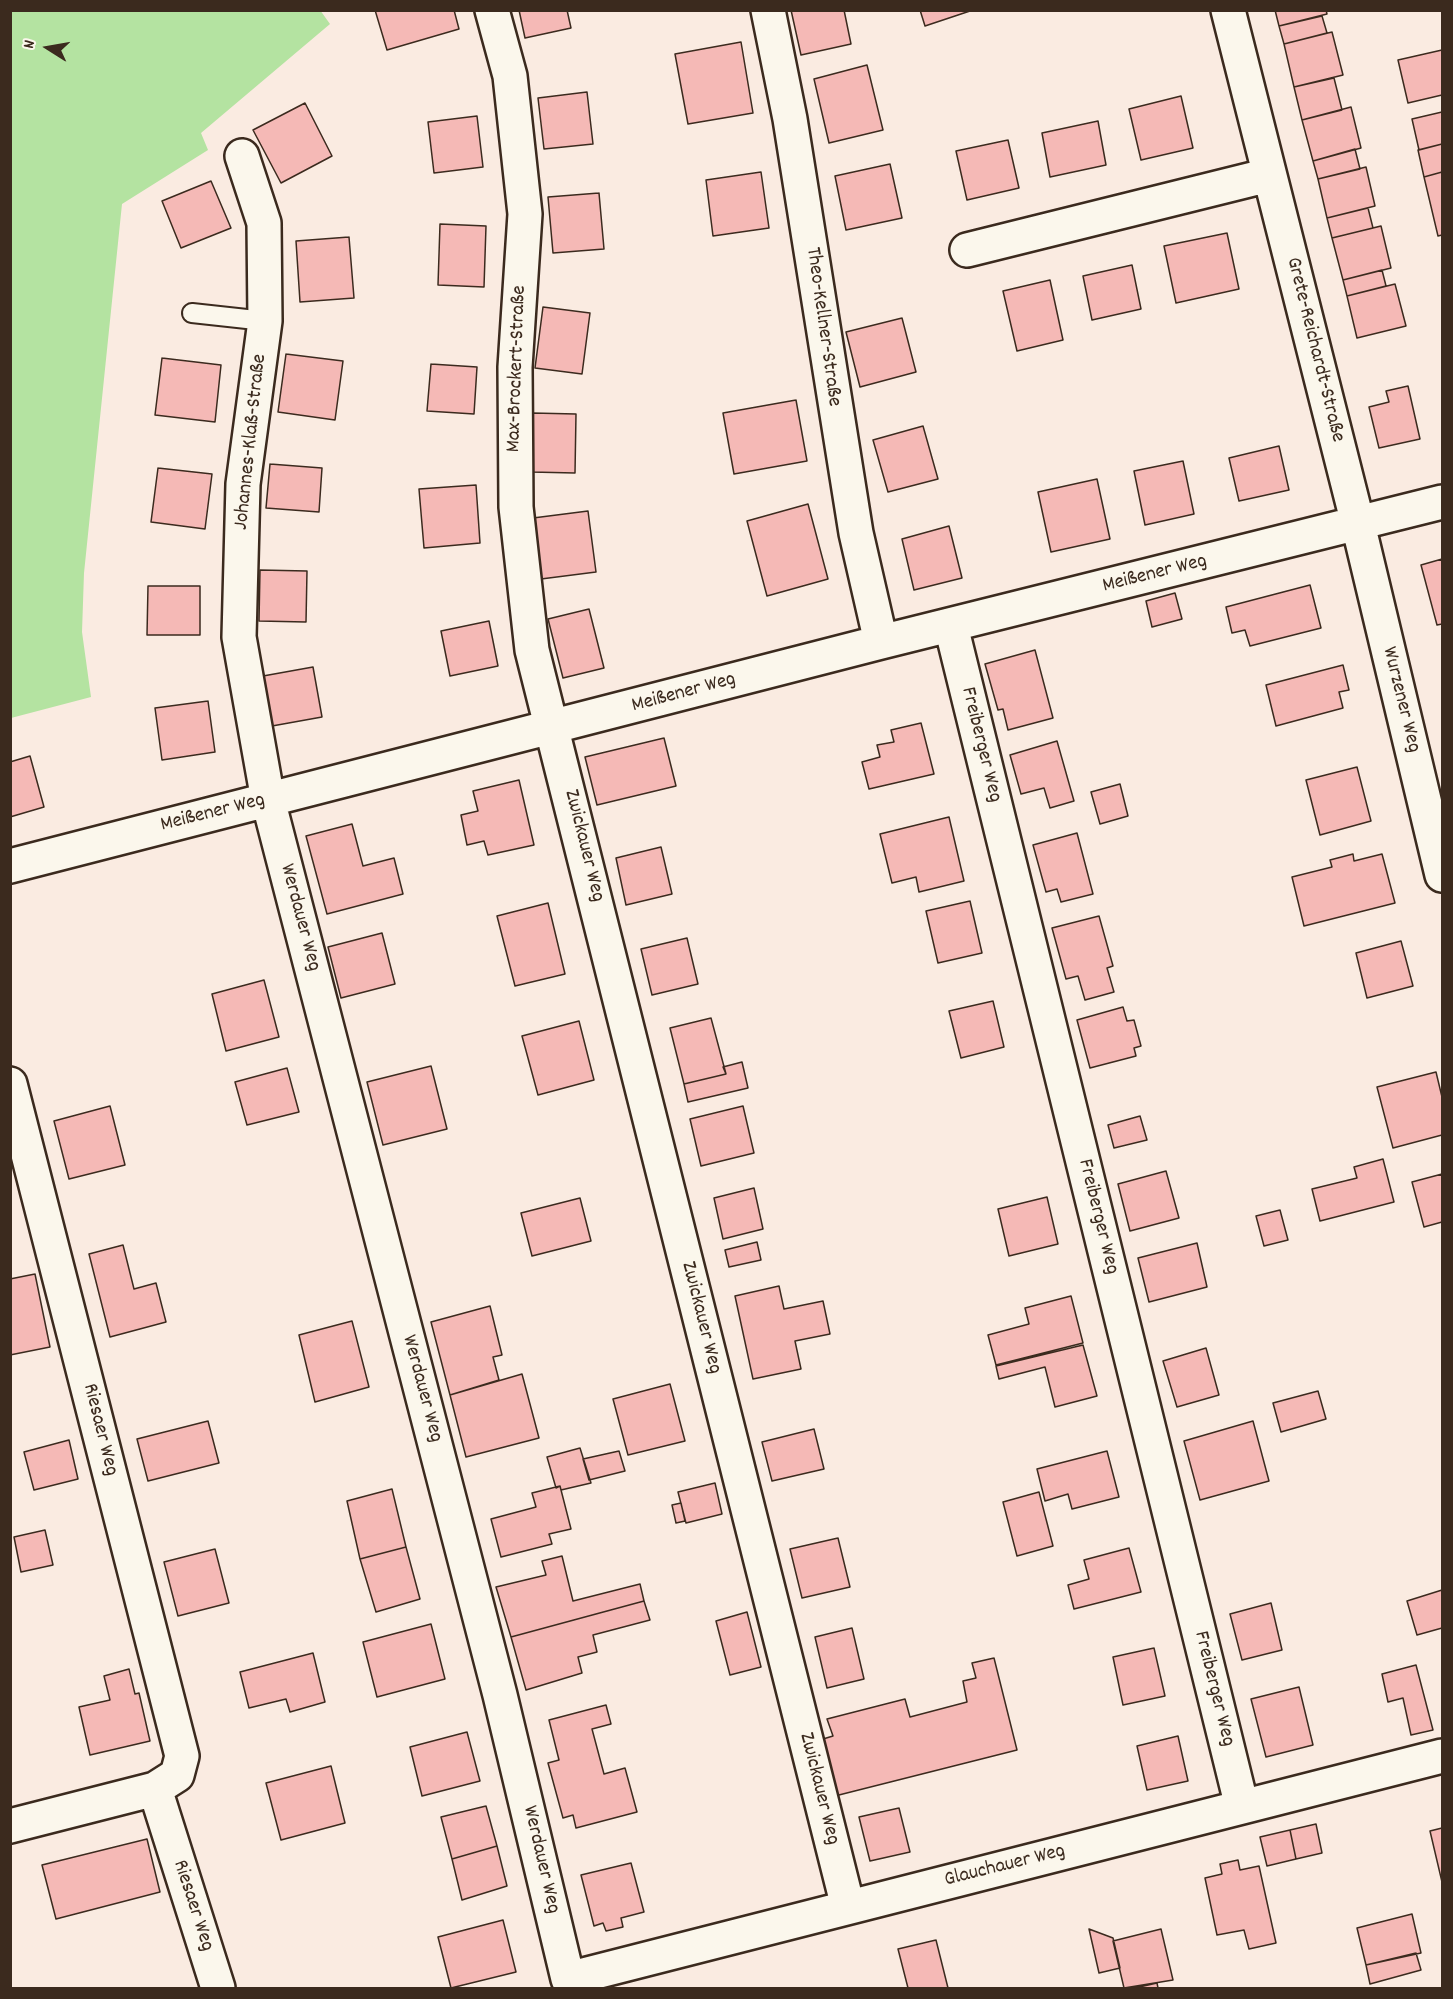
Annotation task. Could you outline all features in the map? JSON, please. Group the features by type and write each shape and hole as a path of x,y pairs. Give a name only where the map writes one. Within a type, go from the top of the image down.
{"street":[{"name":"Max-Brockert-Straße","path":"492,10 510,75 525,214 515,367 516,507 532,650 553,728"},
{"name":"Theo-Kellner-Straße","path":"768,10 790,119 856,533 881,642"},
{"name":"Grete-Reichardt-Straße","path":"1228,10 1358,524"},
{"name":"Johannes-Klaß-Straße","path":"242,156 264,223 265,321 243,484 239,637 268,800"},
{"path":"968,250 1269,175"},
{"name":"Meißener Weg","path":"10,866 881,642 1443,502"},
{"name":"Wurzener Weg","path":"1358,524 1443,875"},
{"name":"Freiberger Weg","path":"951,626 1242,1807"},
{"name":"Zwickauer Weg","path":"553,728 848,1907"},
{"name":"Werdauer Weg","path":"268,800 497,1684 568,1979"},
{"name":"Riesaer Weg","path":"10,1084 182,1756 166,1782 218,1989"},
{"name":"Glauchauer Weg","path":"568,1979 1443,1756"},
{"path":"10,1826 166,1782"}],"lane":[{"path":"192,313 265,321"}],"green space":[{"path":"11,10 320,10 330,24 201,133 208,150 122,204 84,573 82,632 91,697 11,718"}],"building":[{"path":"375,10 454,10 459,29 387,50"},
{"path":"519,10 567,10 571,28 525,38"},
{"path":"791,10 844,10 851,44 801,55"},
{"path":"920,10 973,10 925,26"},
{"path":"1275,10 1326,10 1327,14 1279,26"},
{"path":"1322,16 1327,33 1284,44 1279,26"},
{"path":"1332,32 1343,75 1294,87 1284,44"},
{"path":"741,42 753,113 688,124 675,54"},
{"path":"1442,50 1442,95 1408,103 1398,60"},
{"path":"867,65 883,130 829,143 814,79"},
{"path":"1334,78 1342,110 1302,120 1294,87"},
{"path":"587,92 593,144 544,149 538,98"},
{"path":"1181,96 1193,148 1141,160 1129,109"},
{"path":"305,103 332,156 281,183 253,130"},
{"path":"1351,107 1361,148 1313,161 1302,120"},
{"path":"1442,112 1442,144 1419,150 1412,119"},
{"path":"477,116 483,167 434,173 428,122"},
{"path":"1098,121 1106,165 1050,177 1042,133"},
{"path":"1008,140 1019,188 967,200 956,151"},
{"path":"1442,144 1442,172 1424,177 1418,150"},
{"path":"1355,149 1360,169 1318,179 1313,161"},
{"path":"890,164 902,218 846,230 835,176"},
{"path":"1366,167 1375,206 1327,218 1318,179"},
{"path":"761,172 769,228 713,236 706,180"},
{"path":"1442,172 1442,235 1438,236 1424,177"},
{"path":"211,181 231,228 181,248 162,201"},
{"path":"599,193 604,249 553,253 548,197"},
{"path":"1368,208 1373,228 1332,238 1327,218"},
{"path":"440,224 486,226 484,287 438,285"},
{"path":"1381,226 1391,268 1343,280 1332,238"},
{"path":"1227,233 1239,289 1176,303 1164,246"},
{"path":"349,237 354,298 300,302 296,241"},
{"path":"1132,265 1141,309 1092,320 1083,276"},
{"path":"1382,270 1386,286 1347,296 1343,280"},
{"path":"1050,280 1063,340 1017,351 1003,291"},
{"path":"1395,284 1406,326 1357,338 1347,296"},
{"path":"543,307 590,313 582,374 535,368"},
{"path":"902,318 916,372 860,387 846,332"},
{"path":"286,354 343,361 335,420 278,412"},
{"path":"162,358 221,365 215,422 155,415"},
{"path":"431,364 477,367 474,414 427,411"},
{"path":"1408,386 1420,439 1379,448 1369,407 1389,402 1386,391"},
{"path":"796,400 807,461 734,474 723,413"},
{"path":"532,413 576,414 575,473 531,472"},
{"path":"923,426 938,479 888,492 873,440"},
{"path":"1279,446 1289,490 1239,501 1229,458"},
{"path":"1183,461 1194,514 1145,525 1134,471"},
{"path":"270,464 322,468 319,512 266,508"},
{"path":"158,468 212,474 205,529 151,522"},
{"path":"1097,479 1110,539 1051,552 1038,492"},
{"path":"476,485 480,543 424,548 419,489"},
{"path":"808,504 828,579 767,596 747,521"},
{"path":"588,511 596,572 541,579 533,518"},
{"path":"949,526 962,578 914,590 902,539"},
{"path":"1442,559 1442,624 1437,625 1421,565"},
{"path":"260,570 307,571 306,622 259,621"},
{"path":"1310,585 1321,628 1250,646 1245,630 1232,633 1226,607"},
{"path":"148,586 200,586 200,635 147,635"},
{"path":"1175,593 1182,619 1152,627 1146,601"},
{"path":"589,609 604,668 563,678 548,619"},
{"path":"489,621 498,666 450,676 441,631"},
{"path":"1035,650 1053,718 1008,730 1003,709 998,710 985,664"},
{"path":"1343,665 1349,690 1339,692 1343,708 1276,726 1266,685"},
{"path":"313,667 322,717 272,726 263,676"},
{"path":"208,701 215,752 162,760 155,708"},
{"path":"921,723 934,774 869,789 862,762 880,757 877,745 894,742 891,730"},
{"path":"664,738 676,786 597,805 585,757"},
{"path":"1057,741 1074,801 1050,808 1044,788 1021,794 1010,755"},
{"path":"30,756 44,807 10,817 10,762"},
{"path":"1357,767 1371,821 1320,835 1306,780"},
{"path":"519,780 534,845 488,855 484,841 467,845 461,815 478,811 473,791"},
{"path":"1120,784 1128,816 1100,824 1091,792"},
{"path":"949,817 964,881 919,892 916,877 892,883 880,834"},
{"path":"352,824 363,866 394,858 403,894 327,914 306,836"},
{"path":"1077,833 1093,894 1061,902 1057,889 1046,892 1033,845"},
{"path":"661,847 672,894 626,905 616,858"},
{"path":"1353,854 1354,861 1382,854 1395,903 1304,926 1292,877 1332,867 1330,860"},
{"path":"970,901 982,953 938,963 926,911"},
{"path":"548,903 565,974 515,986 497,916"},
{"path":"1099,916 1113,966 1107,968 1114,992 1085,1000 1078,976 1066,979 1052,928"},
{"path":"382,933 395,984 341,998 328,947"},
{"path":"687,938 698,984 652,995 641,949"},
{"path":"1401,941 1413,986 1367,998 1356,953"},
{"path":"264,980 279,1037 226,1051 212,994"},
{"path":"993,1001 1004,1047 961,1058 949,1011"},
{"path":"1123,1007 1127,1021 1134,1020 1141,1046 1134,1048 1136,1056 1090,1068 1077,1020"},
{"path":"711,1018 726,1074 684,1084 670,1028"},
{"path":"579,1021 594,1080 538,1095 522,1036"},
{"path":"742,1062 748,1088 688,1102 684,1084 726,1074 723,1067"},
{"path":"431,1066 447,1129 383,1145 367,1082"},
{"path":"287,1068 299,1112 247,1125 235,1082"},
{"path":"1436,1072 1442,1097 1442,1135 1393,1148 1377,1087"},
{"path":"110,1106 125,1165 69,1179 54,1121"},
{"path":"743,1106 754,1153 701,1166 690,1119"},
{"path":"1140,1116 1147,1140 1114,1148 1108,1125"},
{"path":"1383,1159 1394,1202 1320,1221 1312,1189 1357,1178 1354,1167"},
{"path":"1166,1171 1179,1218 1130,1231 1118,1184"},
{"path":"1442,1174 1442,1222 1424,1227 1412,1182"},
{"path":"754,1188 763,1229 723,1239 714,1198"},
{"path":"1047,1197 1058,1244 1009,1256 998,1209"},
{"path":"580,1198 591,1241 532,1256 521,1213"},
{"path":"1280,1210 1288,1240 1264,1246 1256,1216"},
{"path":"757,1242 761,1260 729,1267 725,1250"},
{"path":"1197,1243 1207,1287 1149,1302 1138,1258"},
{"path":"123,1245 134,1289 156,1283 166,1322 110,1337 89,1254"},
{"path":"35,1274 50,1347 10,1355 10,1279"},
{"path":"779,1286 784,1309 823,1301 830,1334 795,1341 801,1369 753,1379 735,1296"},
{"path":"1071,1296 1083,1343 996,1365 988,1335 1029,1324 1025,1308"},
{"path":"490,1306 502,1355 493,1357 499,1380 450,1395 431,1322"},
{"path":"352,1321 369,1387 315,1402 299,1335"},
{"path":"1083,1345 1097,1396 1055,1407 1045,1367 999,1379 996,1366"},
{"path":"1206,1348 1219,1395 1177,1407 1163,1361"},
{"path":"522,1374 539,1438 466,1457 450,1395"},
{"path":"670,1384 685,1441 628,1455 613,1399"},
{"path":"1318,1391 1326,1419 1281,1432 1273,1403"},
{"path":"208,1421 219,1463 148,1481 137,1439"},
{"path":"1253,1421 1269,1481 1200,1500 1184,1441"},
{"path":"814,1429 824,1469 772,1481 762,1442"},
{"path":"69,1440 78,1479 34,1490 24,1452"},
{"path":"580,1448 591,1483 561,1490 560,1486 556,1488 547,1457"},
{"path":"619,1451 625,1471 589,1480 583,1459"},
{"path":"1107,1451 1119,1497 1072,1509 1068,1494 1045,1501 1037,1469"},
{"path":"715,1483 722,1514 686,1523 678,1492"},
{"path":"560,1486 571,1529 549,1534 552,1544 501,1557 491,1519 536,1507 532,1493"},
{"path":"392,1489 406,1547 360,1559 347,1501"},
{"path":"1039,1492 1053,1546 1017,1556 1003,1502"},
{"path":"681,1503 685,1521 676,1523 672,1505"},
{"path":"45,1530 53,1565 21,1572 14,1537"},
{"path":"838,1538 850,1587 802,1598 790,1549"},
{"path":"406,1547 420,1599 376,1612 360,1559"},
{"path":"1129,1548 1141,1592 1074,1609 1068,1585 1089,1579 1084,1560"},
{"path":"215,1549 229,1603 178,1616 164,1562"},
{"path":"562,1556 573,1601 640,1584 644,1601 511,1637 496,1587 546,1575 542,1561"},
{"path":"1442,1590 1442,1628 1417,1635 1407,1601"},
{"path":"644,1601 650,1620 593,1635 597,1652 578,1657 582,1673 526,1690 511,1637"},
{"path":"1271,1603 1282,1650 1242,1660 1230,1614"},
{"path":"747,1612 761,1667 730,1675 716,1621"},
{"path":"431,1624 445,1679 377,1697 363,1642"},
{"path":"852,1628 864,1679 827,1688 815,1637"},
{"path":"1154,1648 1165,1696 1123,1705 1113,1657"},
{"path":"313,1653 325,1702 290,1712 286,1699 249,1708 240,1672"},
{"path":"994,1658 1017,1750 827,1798 831,1772 823,1739 833,1736 827,1719 905,1699 910,1717 967,1702 963,1681 976,1678 972,1663"},
{"path":"1416,1665 1433,1730 1411,1735 1403,1698 1388,1702 1382,1674"},
{"path":"129,1669 135,1694 139,1693 150,1741 90,1755 79,1707 110,1700 104,1676"},
{"path":"1299,1687 1313,1745 1266,1757 1251,1699"},
{"path":"606,1705 611,1724 592,1729 604,1774 625,1768 637,1812 576,1828 573,1815 563,1818 548,1763 559,1760 549,1720"},
{"path":"467,1732 480,1781 422,1796 410,1747"},
{"path":"1178,1736 1188,1781 1147,1790 1137,1746"},
{"path":"331,1766 345,1823 281,1840 266,1783"},
{"path":"486,1806 497,1846 452,1859 441,1817"},
{"path":"899,1808 910,1852 870,1861 859,1817"},
{"path":"1316,1824 1322,1853 1296,1859 1290,1830"},
{"path":"1442,1828 1442,1882 1430,1831"},
{"path":"1290,1830 1296,1859 1267,1866 1260,1837"},
{"path":"147,1839 160,1892 56,1919 42,1865"},
{"path":"497,1846 507,1886 462,1900 452,1859"},
{"path":"1238,1860 1240,1870 1259,1866 1276,1943 1249,1949 1244,1930 1217,1935 1205,1878 1222,1874 1220,1864"},
{"path":"631,1863 644,1912 621,1918 623,1927 606,1931 603,1923 594,1926 581,1875"},
{"path":"1412,1914 1421,1953 1366,1965 1357,1928"},
{"path":"503,1920 516,1972 451,1988 438,1937"},
{"path":"1089,1929 1113,1938 1120,1968 1099,1973"},
{"path":"1161,1929 1173,1980 1124,1988 1113,1941"},
{"path":"936,1940 948,1988 908,1988 898,1949"},
{"path":"1416,1953 1421,1970 1370,1984 1366,1965"},
{"path":"1157,1983 1158,1988 1135,1988"}]}
